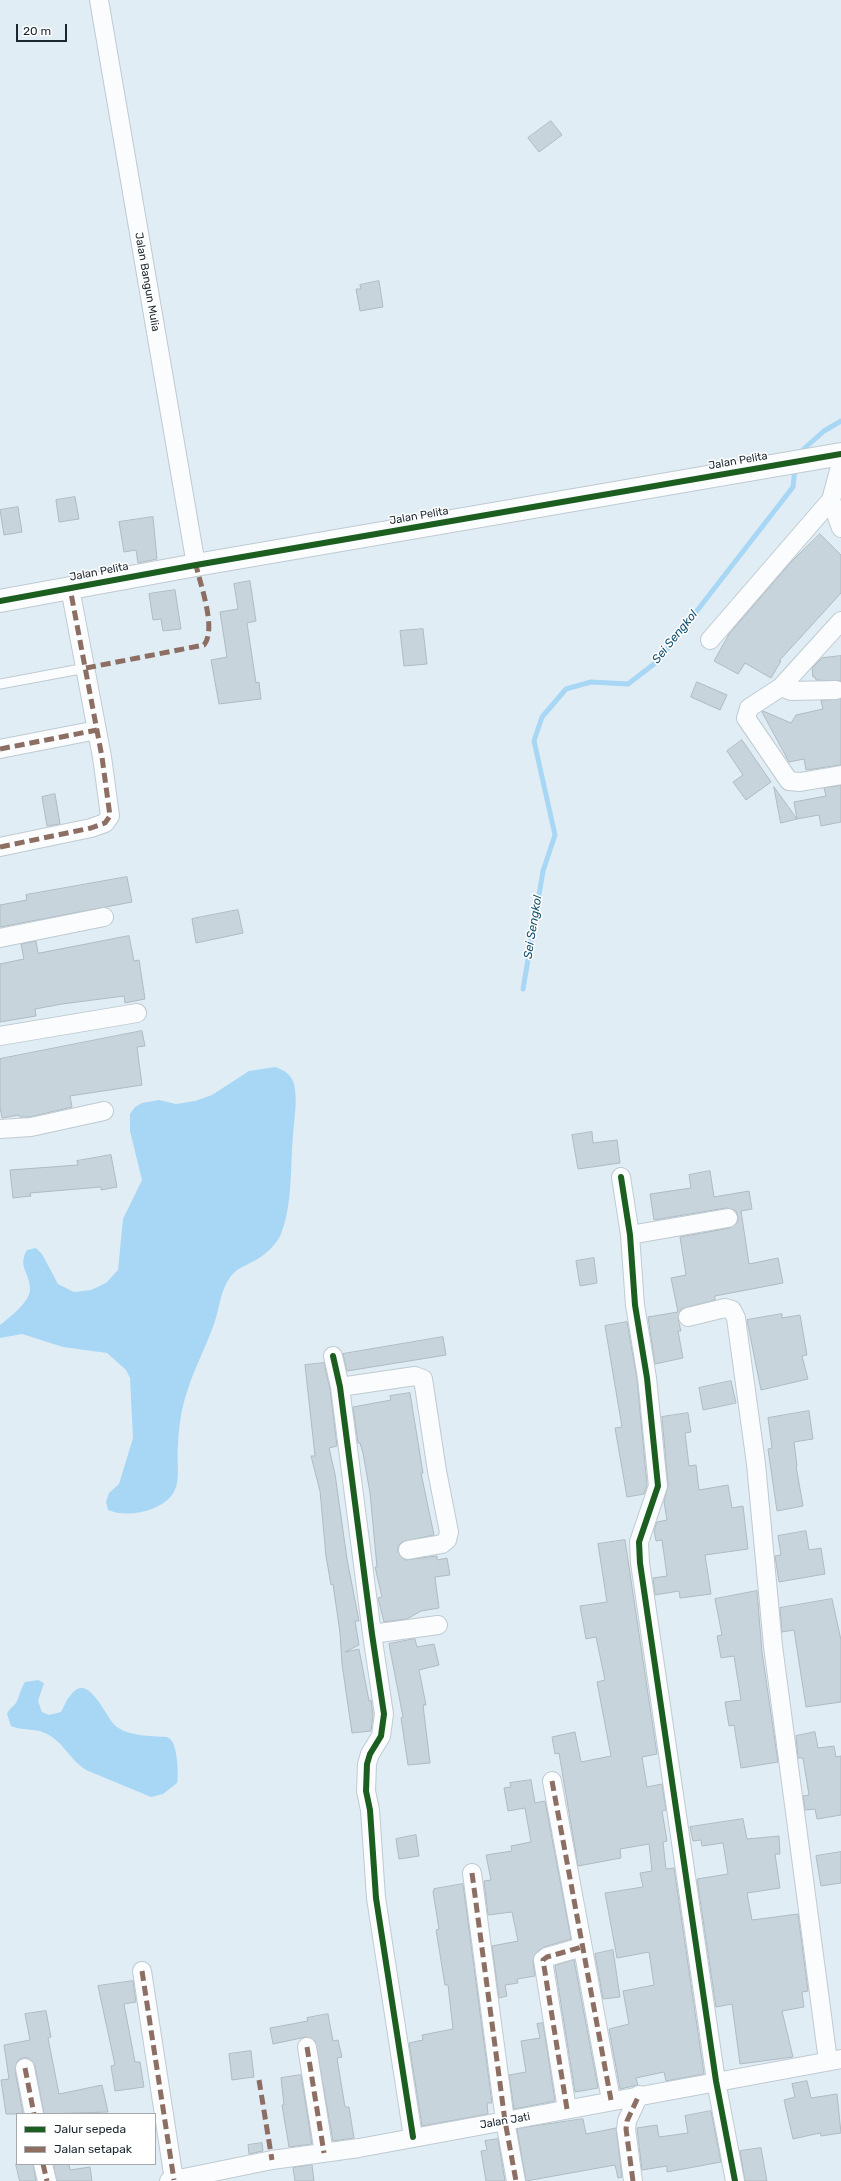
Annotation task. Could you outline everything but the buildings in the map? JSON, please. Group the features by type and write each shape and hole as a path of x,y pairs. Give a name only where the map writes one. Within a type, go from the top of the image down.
{"street":[{"name":"Jalan Bangun Mulia","path":"99,0 196,565"},
{"name":"Jalan Pelita","path":"0,601 196,565 841,454"},
{"path":"710,640 830,500 841,463"},
{"path":"830,500 841,528"},
{"path":"0,847 71,833 105,823 110,816 97,730 70,588"},
{"path":"841,621 781,687 749,708 746,718 782,773 789,781 800,782 841,775"},
{"path":"781,687 791,691 836,690"},
{"path":"0,749 97,730"},
{"path":"0,938 104,917"},
{"path":"0,1036 137,1013"},
{"path":"0,1129 31,1127 104,1111"},
{"path":"621,1177 630,1235 636,1305 647,1378 658,1486 639,1542 640,1563 716,2081 734,2181"},
{"path":"630,1235 728,1218"},
{"path":"688,1317 725,1308 732,1310 736,1318 756,1464 774,1646 835,2060"},
{"path":"333,1356 340,1388 384,1714 381,1736 370,1754 366,1791 370,1810 376,1898 413,2137"},
{"path":"340,1388 415,1376 423,1379 437,1470 449,1532 447,1540 442,1544 408,1550"},
{"path":"372,1634 438,1625"},
{"path":"552,1781 611,2100"},
{"path":"472,1873 505,2121 516,2181"},
{"path":"567,2109 543,1960 547,1957 582,1947"},
{"path":"142,1971 172,2180"},
{"path":"306,2047 324,2153"},
{"name":"Jalan Jati","path":"172,2180 272,2160 358,2148 611,2100 835,2060"},
{"path":"25,2068 34,2113"},
{"path":"633,2181 626,2130 627,2121 639,2095"},
{"path":"43,2165 47,2181"}],"lane":[{"path":"0,684 86,668"}],"water":[{"path":"275,1067 289,1075 294,1084 296,1097 288,1210 281,1234 277,1242 267,1252 233,1273 227,1281 222,1293 214,1324 193,1375 183,1405 178,1438 178,1478 172,1495 159,1506 142,1512 124,1513 108,1510 106,1502 109,1493 119,1484 133,1438 130,1378 126,1370 107,1353 63,1347 22,1334 0,1338 0,1325 19,1309 29,1294 29,1283 23,1261 24,1256 27,1250 36,1248 42,1254 58,1284 74,1292 91,1290 106,1283 118,1270 123,1219 142,1180 130,1131 130,1114 135,1107 142,1103 159,1100 176,1104 195,1101 212,1095 249,1071"},
{"path":"38,1680 44,1683 38,1701 42,1712 49,1715 61,1712 70,1696 77,1689 84,1688 96,1698 112,1722 122,1730 134,1734 166,1737 170,1739 175,1748 176,1754 178,1768 177,1783 163,1794 151,1797 86,1770 80,1766 51,1736 37,1730 11,1726 7,1714 16,1703 25,1682"}],"waterway":[{"name":"Sei Sengkol","path":"798,454 824,431 841,421"},
{"name":"Sei Sengkol","path":"523,989 543,871 555,835 534,741 542,717 566,689 591,682 628,684 658,661 793,487 795,468"}],"marked path":[{"path":"86,668 204,645 208,638 209,628 204,594 196,565"},
{"path":"0,847 91,828 105,823 110,816 102,757 70,588"},
{"path":"0,749 97,730"},
{"path":"552,1781 611,2100"},
{"path":"472,1873 505,2121 516,2181"},
{"path":"567,2109 543,1960 547,1957 582,1947"},
{"path":"142,1971 174,2180"},
{"path":"307,2047 324,2153"},
{"path":"25,2068 34,2113"},
{"path":"259,2080 272,2160"},
{"path":"633,2181 626,2129 627,2121 639,2095"},
{"path":"43,2165 47,2181"}],"cycle path":[{"path":"0,601 196,565 841,454"},
{"path":"621,1177 630,1235 635,1305 647,1378 658,1486 639,1542 640,1563 716,2081 735,2181"},
{"path":"333,1356 340,1387 372,1634 384,1714 381,1736 370,1754 367,1764 366,1791 370,1810 376,1898 413,2137"}]}
